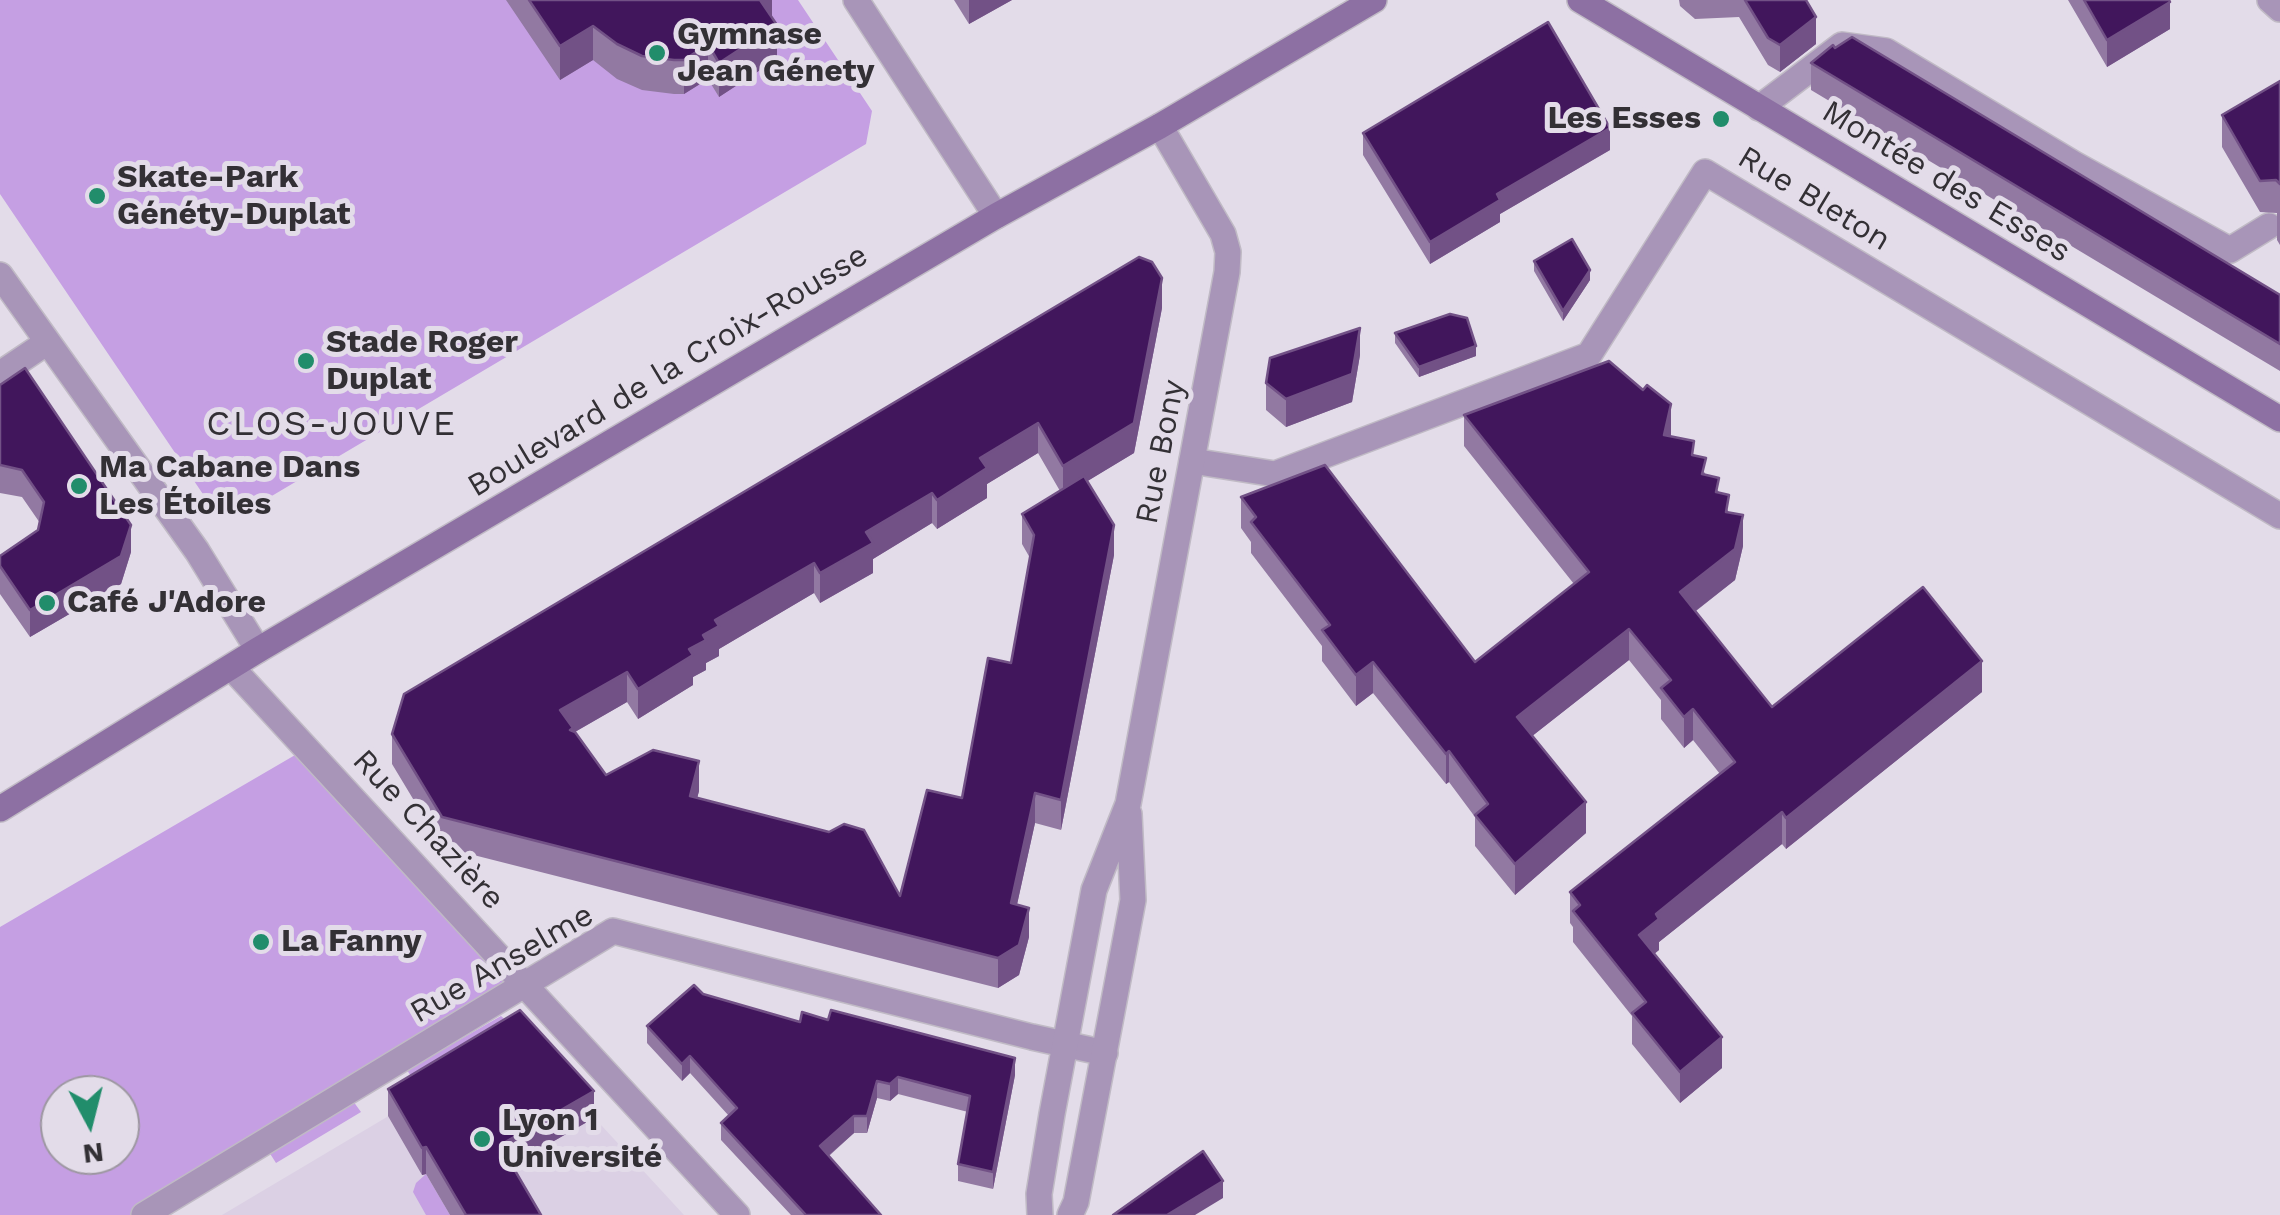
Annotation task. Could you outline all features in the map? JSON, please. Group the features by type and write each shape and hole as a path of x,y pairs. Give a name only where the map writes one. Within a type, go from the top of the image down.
{"main road":[{"name":"Boulevard de la Croix-Rousse","path":"0,809 258,650 996,216 1160,126 1374,0"},
{"name":"Montée des Esses","path":"1580,0 2280,420"}],"street":[{"path":"856,0 996,216"},
{"path":"2270,0 2280,9"},
{"path":"1759,108 1842,45 1886,51 2074,164 2230,250 2269,226"},
{"name":"Rue Bony","path":"1040,1215 1039,1194 1094,890 1128,804 1228,272 1223,234 1160,126"},
{"name":"Rue Bleton","path":"1192,461 1276,474 1589,355 1705,172 2280,516"},
{"path":"0,275 197,551 258,650"},
{"path":"0,374 46,343"},
{"name":"Rue Chazière","path":"232,668 737,1215"},
{"name":"Rue Bony","path":"1070,1215 1076,1202 1133,900 1128,804"},
{"name":"Rue Anselme","path":"144,1215 613,931 1104,1053"}],"shaded area":[{"name":"Stade Roger Duplat","path":"0,0 798,0 872,111 866,144 243,513 211,506 0,194"},
{"path":"302,751 525,985 142,1215 0,1215 0,927"},
{"path":"501,1016 509,1023 414,1081 407,1070"},
{"name":"Lyon 1 Université","path":"520,1037 684,1215 222,1215 429,1092"},
{"path":"353,1101 361,1112 276,1163 269,1152"},
{"path":"426,1174 450,1215 426,1215 413,1192"}],"building":[{"path":"529,0 760,0 777,25 719,63 708,44 684,60 674,60 642,56 593,26 560,46"},
{"path":"1745,0 1806,0 1816,17 1780,45 1768,38"},
{"path":"2084,0 2169,0 2170,2 2107,40"},
{"path":"1548,22 1610,128 1497,194 1500,200 1430,242 1363,133"},
{"path":"1852,37 2280,295 2280,344 1811,63 1833,45 1835,48"},
{"path":"2280,81 2280,184 2276,180 2260,181 2222,115"},
{"path":"1572,239 1590,270 1563,311 1534,261"},
{"path":"1139,257 1152,262 1162,278 1134,423 1063,466 1038,423 980,458 987,468 937,500 932,493 866,532 873,543 820,573 814,563 715,620 719,626 703,635 706,640 689,649 693,655 638,689 627,672 560,710 573,728 570,730 606,775 653,750 699,761 690,796 829,832 844,824 864,830 900,896 927,790 962,798 988,658 1011,663 1034,535 1022,514 1084,476 1114,525 1061,800 1035,793 1011,903 1029,908 1019,945 998,958 442,817 392,734 404,694"},
{"path":"1450,314 1467,318 1476,346 1419,367 1395,333"},
{"path":"1360,328 1352,374 1286,399 1266,383 1270,358"},
{"path":"1609,361 1643,390 1647,385 1671,404 1664,435 1694,441 1692,455 1706,458 1702,474 1719,478 1716,492 1729,495 1726,512 1743,515 1735,549 1680,592 1772,707 1923,587 1982,661 1786,818 1782,812 1656,914 1659,919 1639,935 1722,1037 1680,1072 1632,1013 1646,1002 1573,911 1580,905 1570,892 1735,762 1693,709 1684,717 1661,688 1671,680 1629,629 1517,717 1586,802 1515,864 1475,815 1488,804 1449,751 1446,754 1373,662 1356,675 1322,630 1330,625 1251,522 1256,517 1241,497 1325,465 1475,662 1589,572 1464,415"},
{"path":"25,368 131,525 121,556 30,610 0,566 0,556 38,530 44,502 22,470 0,465 0,385"},
{"path":"694,985 703,994 800,1022 802,1012 828,1020 831,1010 1015,1058 993,1172 958,1164 970,1096 898,1077 890,1084 877,1081 867,1116 854,1116 820,1146 881,1215 806,1215 721,1123 737,1108 690,1056 682,1064 647,1026"},
{"path":"520,1010 594,1091 500,1145 541,1215 466,1215 388,1089"},
{"path":"1203,1151 1223,1181 1167,1215 1113,1215"}],"place":[{"name":"Gymnase Jean Génety","path":"657,53"},
{"name":"Les Esses","path":"1721,119"},
{"name":"Skate-Park Généty-Duplat","path":"97,196"},
{"name":"Stade Roger Duplat","path":"306,361"},
{"name":"Ma Cabane Dans Les Étoiles","path":"79,486"},
{"name":"Café J'Adore","path":"47,603"},
{"name":"La Fanny","path":"261,942"},
{"name":"Lyon 1 Université","path":"482,1139"}],"district":[{"name":"CLOS-JOUVE","path":"332,425"}]}
